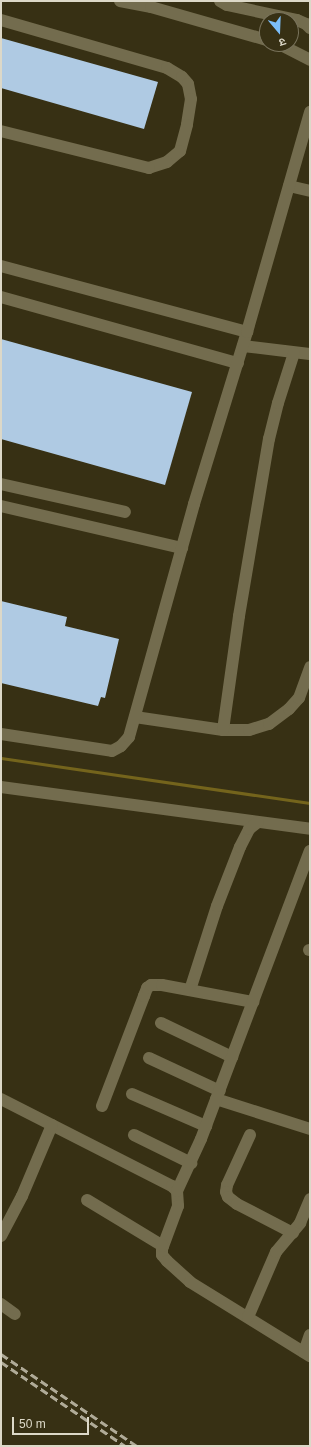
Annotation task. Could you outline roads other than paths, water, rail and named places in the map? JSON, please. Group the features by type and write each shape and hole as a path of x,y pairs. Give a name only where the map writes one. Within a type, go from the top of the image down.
{"street":[{"path":"120,1 140,3 259,38"},
{"path":"220,1 227,5 296,20 306,24 310,28"},
{"path":"1,20 167,68 182,76 188,84 191,99 187,126 180,151 167,162 149,168 1,131"},
{"path":"294,52 310,60"},
{"path":"1,734 112,750 121,746 129,737 182,548 243,346 310,112"},
{"path":"289,186 310,191"},
{"path":"1,266 247,332"},
{"path":"1,297 238,363"},
{"path":"243,346 310,354"},
{"path":"223,730 269,439 278,403 294,353"},
{"path":"1,484 124,512"},
{"path":"1,506 182,548"},
{"path":"135,718 223,730 249,730 268,724 288,710 298,698 307,679 310,667"},
{"path":"1,787 310,829"},
{"path":"190,990 217,906 240,847 250,829 258,822"},
{"path":"310,851 206,1126 177,1192 178,1206 162,1246 162,1255 190,1282 307,1354 310,1335"},
{"path":"102,1106 147,988 156,984 253,1002"},
{"path":"161,1022 232,1058"},
{"path":"148,1058 218,1095 310,1130"},
{"path":"132,1094 206,1126"},
{"path":"1,1099 172,1186 177,1192"},
{"path":"1,1236 19,1202 52,1125"},
{"path":"134,1135 191,1163"},
{"path":"250,1135 227,1185 226,1192 228,1197 236,1204 293,1232"},
{"path":"248,1317 276,1252 300,1223 310,1199"},
{"path":"87,1200 162,1246"},
{"path":"1,1304 15,1314"}],"waterway":[{"path":"1,758 310,803"}],"railway":[{"path":"1,1354 137,1446"},
{"path":"1,1362 125,1446"}]}
